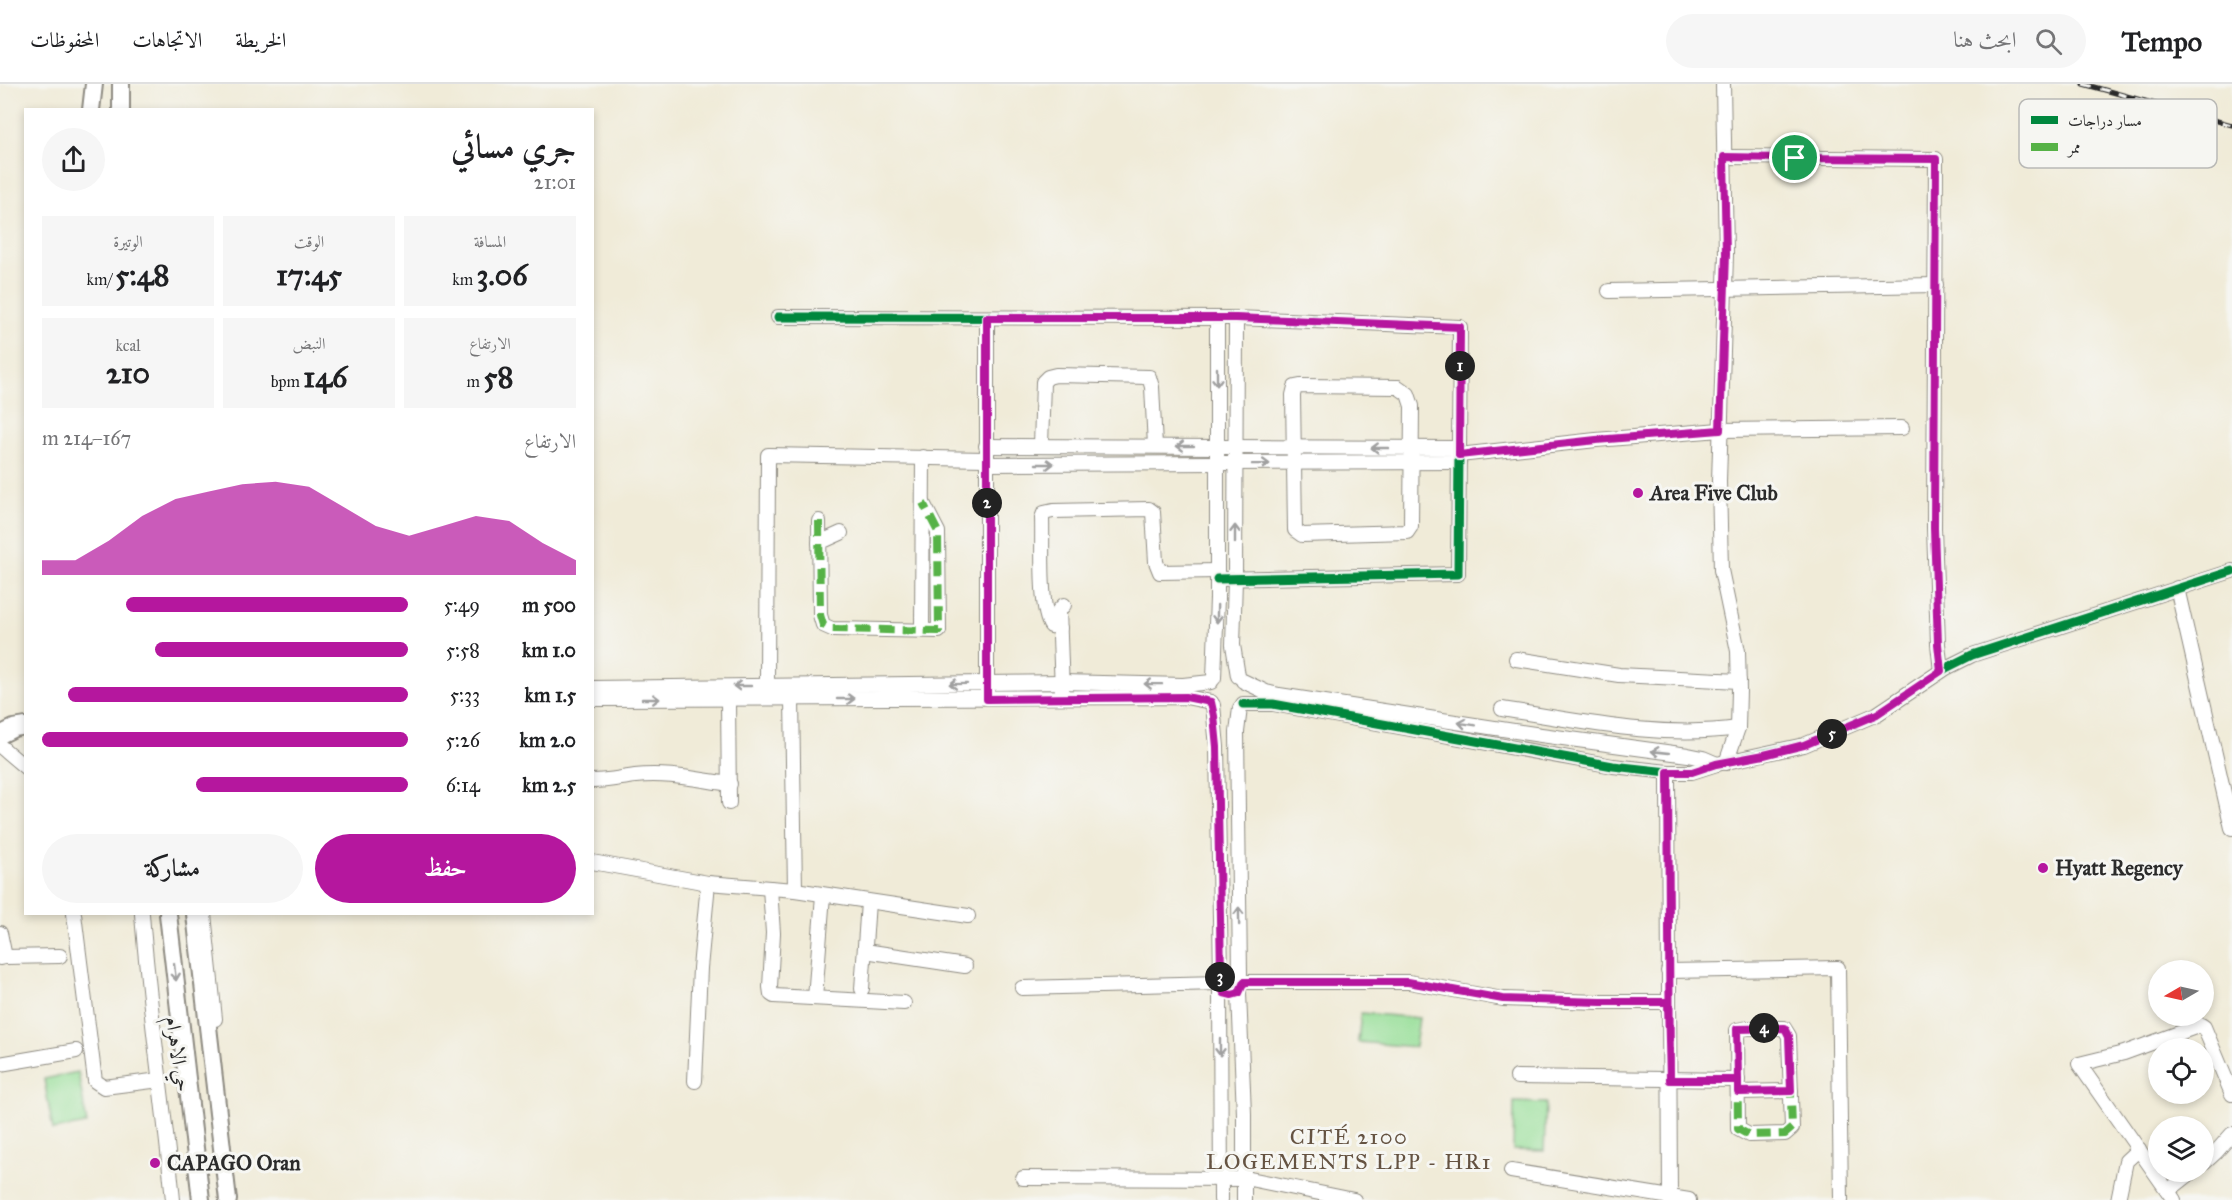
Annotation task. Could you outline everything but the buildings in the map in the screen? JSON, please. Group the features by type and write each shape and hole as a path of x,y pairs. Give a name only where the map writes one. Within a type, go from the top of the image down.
{"main road":[{"path":"91,108 94,84"},
{"path":"121,108 122,84"},
{"path":"0,735 14,728 24,726"},
{"path":"0,735 24,735"},
{"path":"168,915 201,1200"},
{"path":"195,915 228,1200"}],"street":[{"path":"1721,764 1738,728 1739,681 1738,651 1721,570 1719,481 1725,288 1724,84"},
{"path":"1724,157 1936,159 1934,528 1941,671"},
{"path":"1609,291 1936,285"},
{"path":"778,317 1236,318 1460,327 1458,574 1235,579 1217,575 1160,572 1156,562 1153,512 1149,509 1048,512 1044,513 1042,518 1044,600 1047,621 1051,626 1060,628"},
{"path":"987,318 987,699"},
{"path":"1217,318 1217,575 1213,680 1208,691 1212,703 1217,747 1221,1200"},
{"path":"1236,318 1233,645 1247,693 1241,706 1237,732 1244,1200"},
{"path":"1041,446 1043,382 1048,377 1056,375 1149,377 1152,387 1155,446"},
{"path":"1295,387 1398,387 1403,390 1408,394 1412,406 1411,526 1407,532 1302,535 1297,533 1294,526 1293,447 1295,387"},
{"path":"986,456 1041,446 1293,447 1412,455 1459,455 1596,440 1720,430 1902,428"},
{"path":"767,686 768,455 986,456 1217,464 1293,464 1412,455"},
{"path":"819,521 820,615 823,625 832,629 922,630 923,457"},
{"path":"819,543 841,533"},
{"path":"594,699 1186,697 1212,703 1223,711 1229,712 1241,706 1273,704 1557,757 1613,766 1668,772 1692,772 1788,750 1826,736 1877,714 1941,671 1972,655 2232,571"},
{"path":"2177,588 2232,828"},
{"path":"1062,698 1059,610 1064,605"},
{"path":"1516,659 1619,675 1739,681"},
{"path":"594,688 1062,682 1183,685 1213,680 1226,673 1241,678 1255,687 1279,695 1686,755 1721,764"},
{"path":"728,699 729,803"},
{"path":"792,699 795,890"},
{"path":"1502,709 1617,727 1669,732 1738,728"},
{"path":"0,746 24,766"},
{"path":"1668,772 1670,1198"},
{"path":"594,781 671,775 730,784"},
{"path":"594,862 708,883 795,890 968,916"},
{"path":"695,1081 700,968 708,883"},
{"path":"770,888 773,933 771,994 904,1003"},
{"path":"815,998 823,895"},
{"path":"862,989 868,902"},
{"path":"74,915 95,1081 105,1087 160,1080"},
{"name":"حي الاهرام","path":"142,915 147,982 173,1200"},
{"path":"204,915 235,1200"},
{"path":"0,933 3,958 60,956"},
{"path":"865,951 965,966"},
{"path":"1668,971 1838,968 1841,1200"},
{"path":"1022,988 1220,982 1233,970 1241,983"},
{"path":"1220,982 1228,995 1241,983 1408,982 1503,999 1668,1002"},
{"path":"2183,1182 2171,1196 2079,1064 2124,1053 2201,1025 2204,1027 2232,1094"},
{"path":"1785,1028 1789,1036 1791,1091 1792,1128 1785,1134 1749,1135 1738,1129 1737,1029 1785,1028"},
{"path":"0,1064 76,1051"},
{"path":"1517,1077 1670,1080 1791,1091"},
{"path":"2214,1154 2232,1134"},
{"path":"2118,1200 2126,1161 2139,1149"},
{"path":"1511,1171 1689,1200"},
{"path":"1023,1178 1244,1179 1354,1200"}],"green space":[{"path":"1361,1013 1419,1018 1415,1047 1358,1042"},
{"path":"78,1072 87,1124 53,1130 44,1079"},
{"path":"1514,1102 1546,1103 1544,1151 1513,1150"}],"railway":[{"path":"2083,84 2138,99"},
{"path":"2217,121 2232,125"}],"marked path":[{"path":"819,521 820,615 823,625 832,629 939,631 938,532 923,503"},
{"path":"1748,1028 1784,1028 1789,1036 1792,1128 1785,1134 1749,1135 1738,1129 1737,1030 1748,1028"},
{"path":"1738,1092 1791,1091"}],"cycle path":[{"path":"1724,157 1936,159 1934,528 1941,671"},
{"path":"778,317 1236,318 1460,327 1458,574 1217,579"},
{"path":"1243,704 1273,704 1613,766 1668,772 1692,772 1717,764 1804,745 1877,714 1946,668 1972,655 2232,571"}],"place":[{"name":"Area Five Club","path":"1638,493"},
{"name":"Hyatt Regency","path":"2043,868"},
{"name":"CAPAGO Oran","path":"155,1163"}],"district":[{"name":"CITÉ 2100 LOGEMENTS LPP - HR1","path":"1349,1148"}],"route":[{"path":"1795,158 1724,157 1726,254 1720,430 1596,440 1459,455 1460,327 1236,318 987,318 987,699 1186,697 1211,702 1217,747 1221,975 1219,987 1221,991 1228,995 1239,993 1244,982 1408,982 1503,999 1601,1002 1668,1002 1668,1045 1670,1080 1738,1080 1737,1029 1785,1028 1789,1036 1791,1091 1738,1092 1738,1080 1670,1080 1668,772 1692,772 1716,764 1804,745 1877,714 1941,671 1934,528 1936,159 1795,158"}]}
